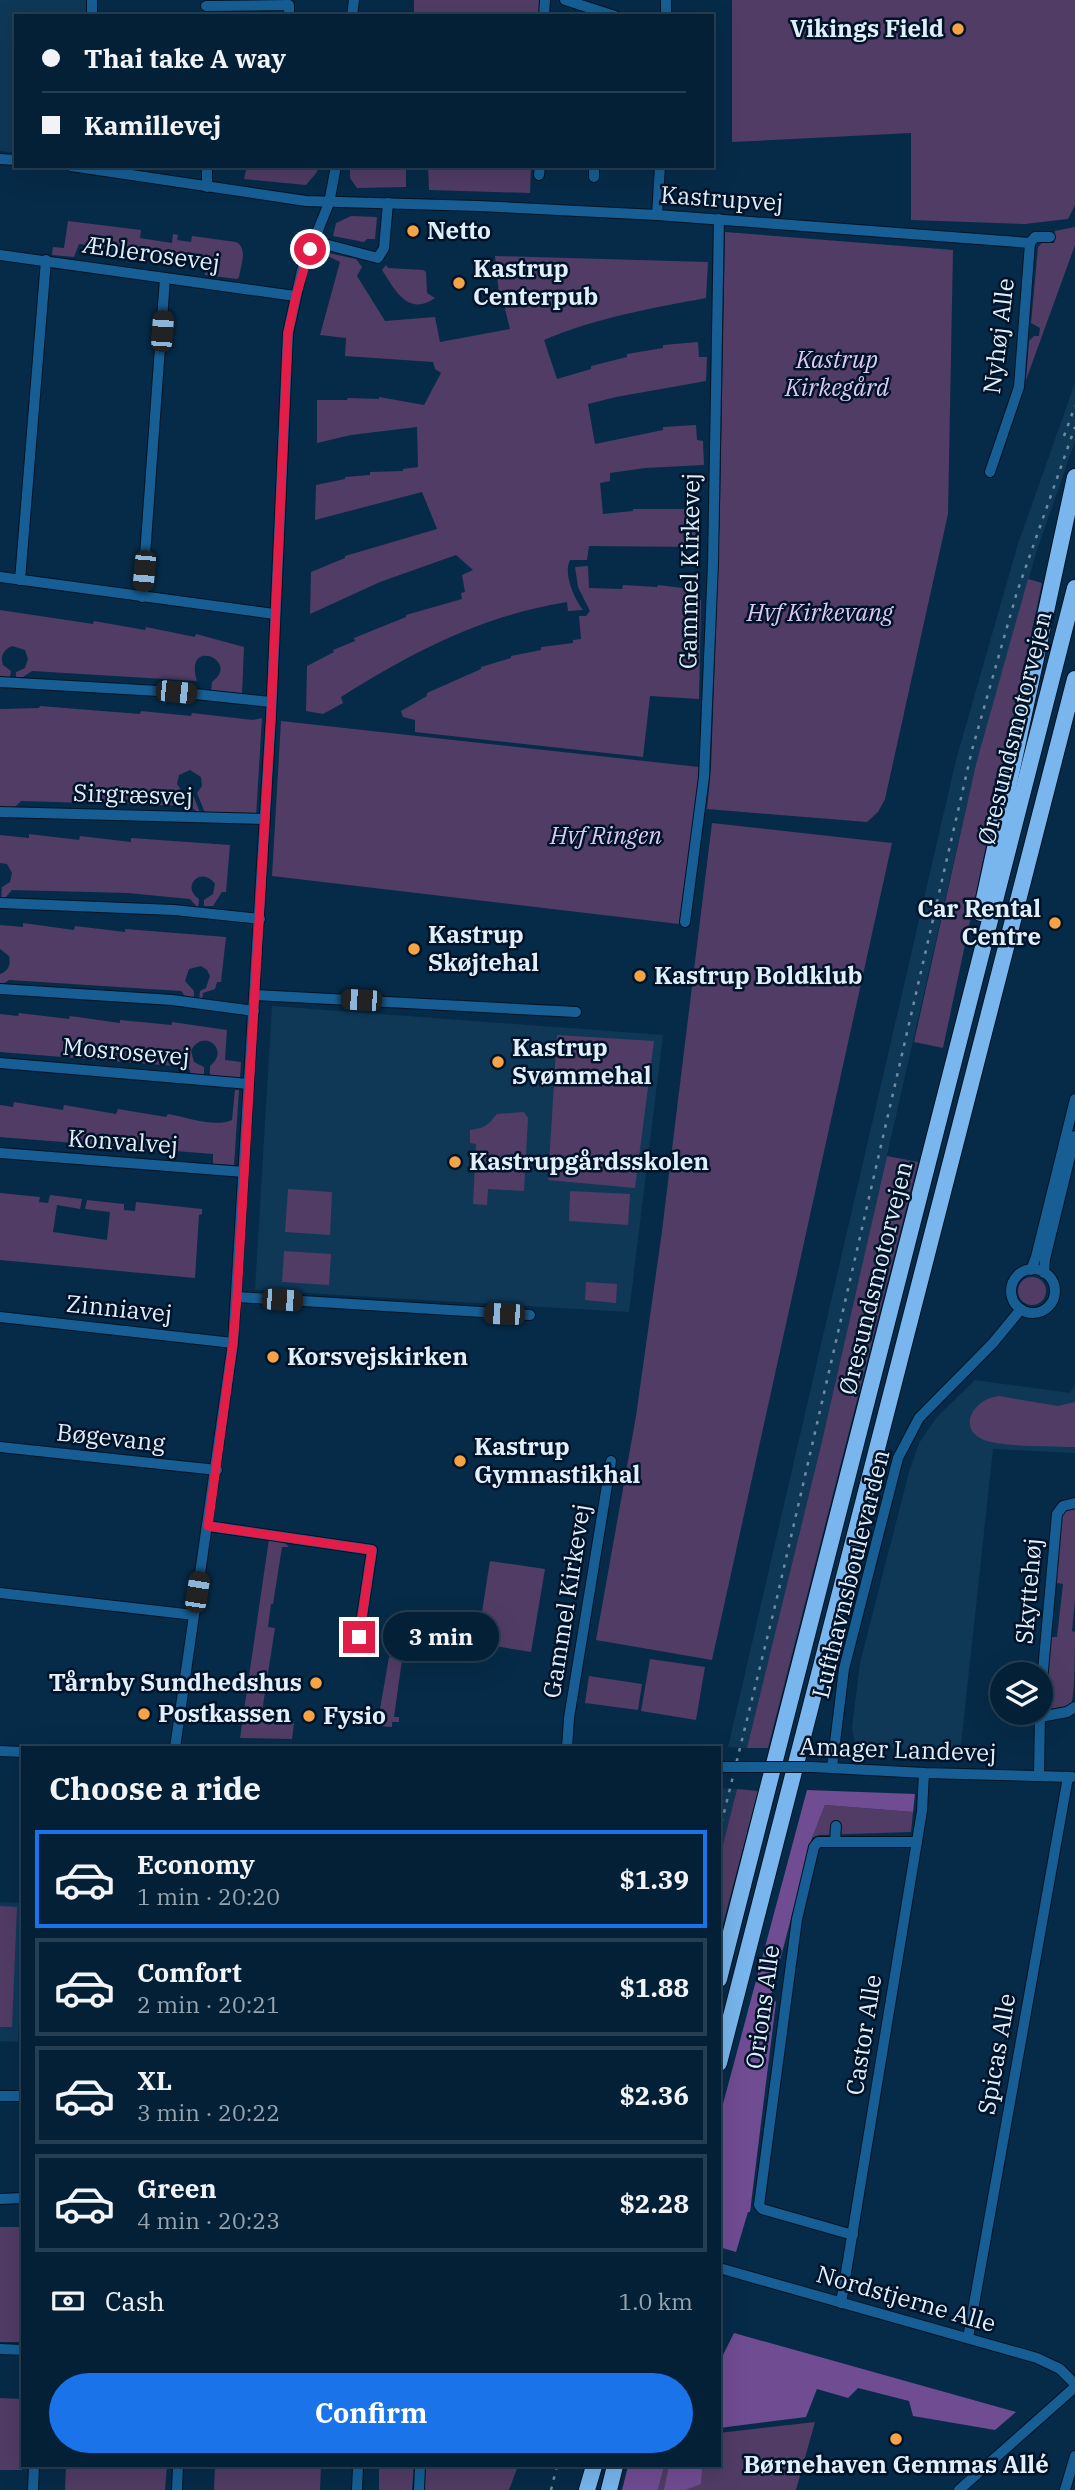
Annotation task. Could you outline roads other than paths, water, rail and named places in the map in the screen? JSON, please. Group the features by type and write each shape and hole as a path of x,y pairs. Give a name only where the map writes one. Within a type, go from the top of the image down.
{"highway":[{"path":"952,1065 961,1004 1075,477"},
{"name":"Øresundsmotorvejen","path":"721,1971 1075,588"},
{"name":"Øresundsmotorvejen","path":"721,2055 1075,679"},
{"path":"587,2490 594,2467"},
{"path":"609,2490 615,2467"}],"street":[{"path":"565,0 603,14"},
{"path":"206,7 289,5 289,11"},
{"name":"Kastrupvej","path":"96,168 284,199 329,203 388,203 657,215 1030,243 1035,237 1050,237"},
{"path":"207,168 207,187"},
{"path":"175,1746 217,1470 237,1297 260,919 288,333 313,241 329,203 336,168"},
{"path":"657,215 660,168"},
{"path":"313,241 378,258 384,248 388,203"},
{"name":"Gammel Kirkevej","path":"685,922 705,764 713,563 719,219"},
{"name":"Nyhøj Alle","path":"990,472 1018,387 1030,243"},
{"name":"Æblerosevej","path":"0,255 296,296"},
{"path":"20,580 46,260"},
{"path":"142,597 166,278"},
{"path":"0,578 274,614"},
{"path":"0,682 176,692 271,702"},
{"name":"Sirgræsvej","path":"0,812 264,819"},
{"path":"0,903 174,910 260,919"},
{"path":"0,989 172,1000 254,1011"},
{"path":"255,995 576,1012"},
{"name":"Mosrosevej","path":"0,1063 249,1084"},
{"path":"1031,1269 1075,1099"},
{"path":"1044,1273 1045,1259 1075,1136"},
{"name":"Konvalvej","path":"0,1153 244,1172"},
{"path":"1031,1269 1044,1273 1054,1283 1052,1303 1041,1312 1021,1309 1013,1298 1013,1284 1021,1273 1031,1269"},
{"path":"237,1297 530,1315"},
{"name":"Lufthavnsboulevarden","path":"832,1767 844,1669 898,1458 919,1418 993,1343 1021,1309"},
{"name":"Zinniavej","path":"0,1317 233,1343"},
{"name":"Bøgevang","path":"0,1447 217,1470"},
{"name":"Gammel Kirkevej","path":"567,1746 569,1718 611,1461"},
{"name":"Skyttehøj","path":"1044,1662 1057,1514 1063,1506 1075,1503"},
{"path":"208,1526 372,1550 359,1637"},
{"path":"0,1593 194,1615"},
{"path":"1053,1714 1066,1712 1075,1707"},
{"path":"1039,1776 1040,1725"},
{"path":"0,1751 21,1752"},
{"name":"Amager Landevej","path":"721,1767 832,1767 924,1773 1072,1777"},
{"name":"Castor Alle","path":"841,2303 922,1811 924,1773"},
{"name":"Spicas Alle","path":"968,2338 1072,1777"},
{"path":"836,1826 835,1841 917,1842"},
{"name":"Orions Alle","path":"835,1841 818,1842 814,1847 797,1919 758,2199 762,2209 853,2235"},
{"path":"0,2096 21,2096"},
{"path":"0,2199 21,2198"},
{"name":"Nordstjerne Alle","path":"721,2268 1037,2358 1060,2369 1075,2386"},
{"path":"0,2349 21,2350"},
{"path":"959,2490 1075,2386"},
{"path":"1065,2490 1075,2456"},
{"path":"33,2490 34,2467"},
{"path":"177,2490 178,2467"},
{"path":"357,2490 358,2467"},
{"path":"419,2490 420,2467"}],"railway":[{"path":"1064,436 1075,406"},
{"path":"721,1825 776,1602 972,750 1017,592 1075,427"},
{"path":"551,2490 557,2467"}],"place":[{"name":"Vikings Field","path":"958,29"},
{"name":"Netto","path":"413,231"},
{"name":"Kastrup Centerpub","path":"459,283"},
{"name":"Car Rental Centre","path":"1055,923"},
{"name":"Kastrup Skøjtehal","path":"414,949"},
{"name":"Kastrup Boldklub","path":"640,976"},
{"name":"Kastrup Svømmehal","path":"498,1062"},
{"name":"Kastrupgårdsskolen","path":"455,1162"},
{"name":"Korsvejskirken","path":"273,1357"},
{"name":"Kastrup Gymnastikhal","path":"460,1461"},
{"name":"Tårnby Sundhedshus","path":"316,1683"},
{"name":"Postkassen","path":"144,1714"},
{"name":"Fysio","path":"309,1716"},
{"name":"Børnehaven Gemmas Allé","path":"896,2439"}],"park label":[{"name":"Kastrup Kirkegård","path":"837,374"},
{"name":"Hvf Kirkevang","path":"820,613"},
{"name":"Hvf Ringen","path":"606,836"}]}
